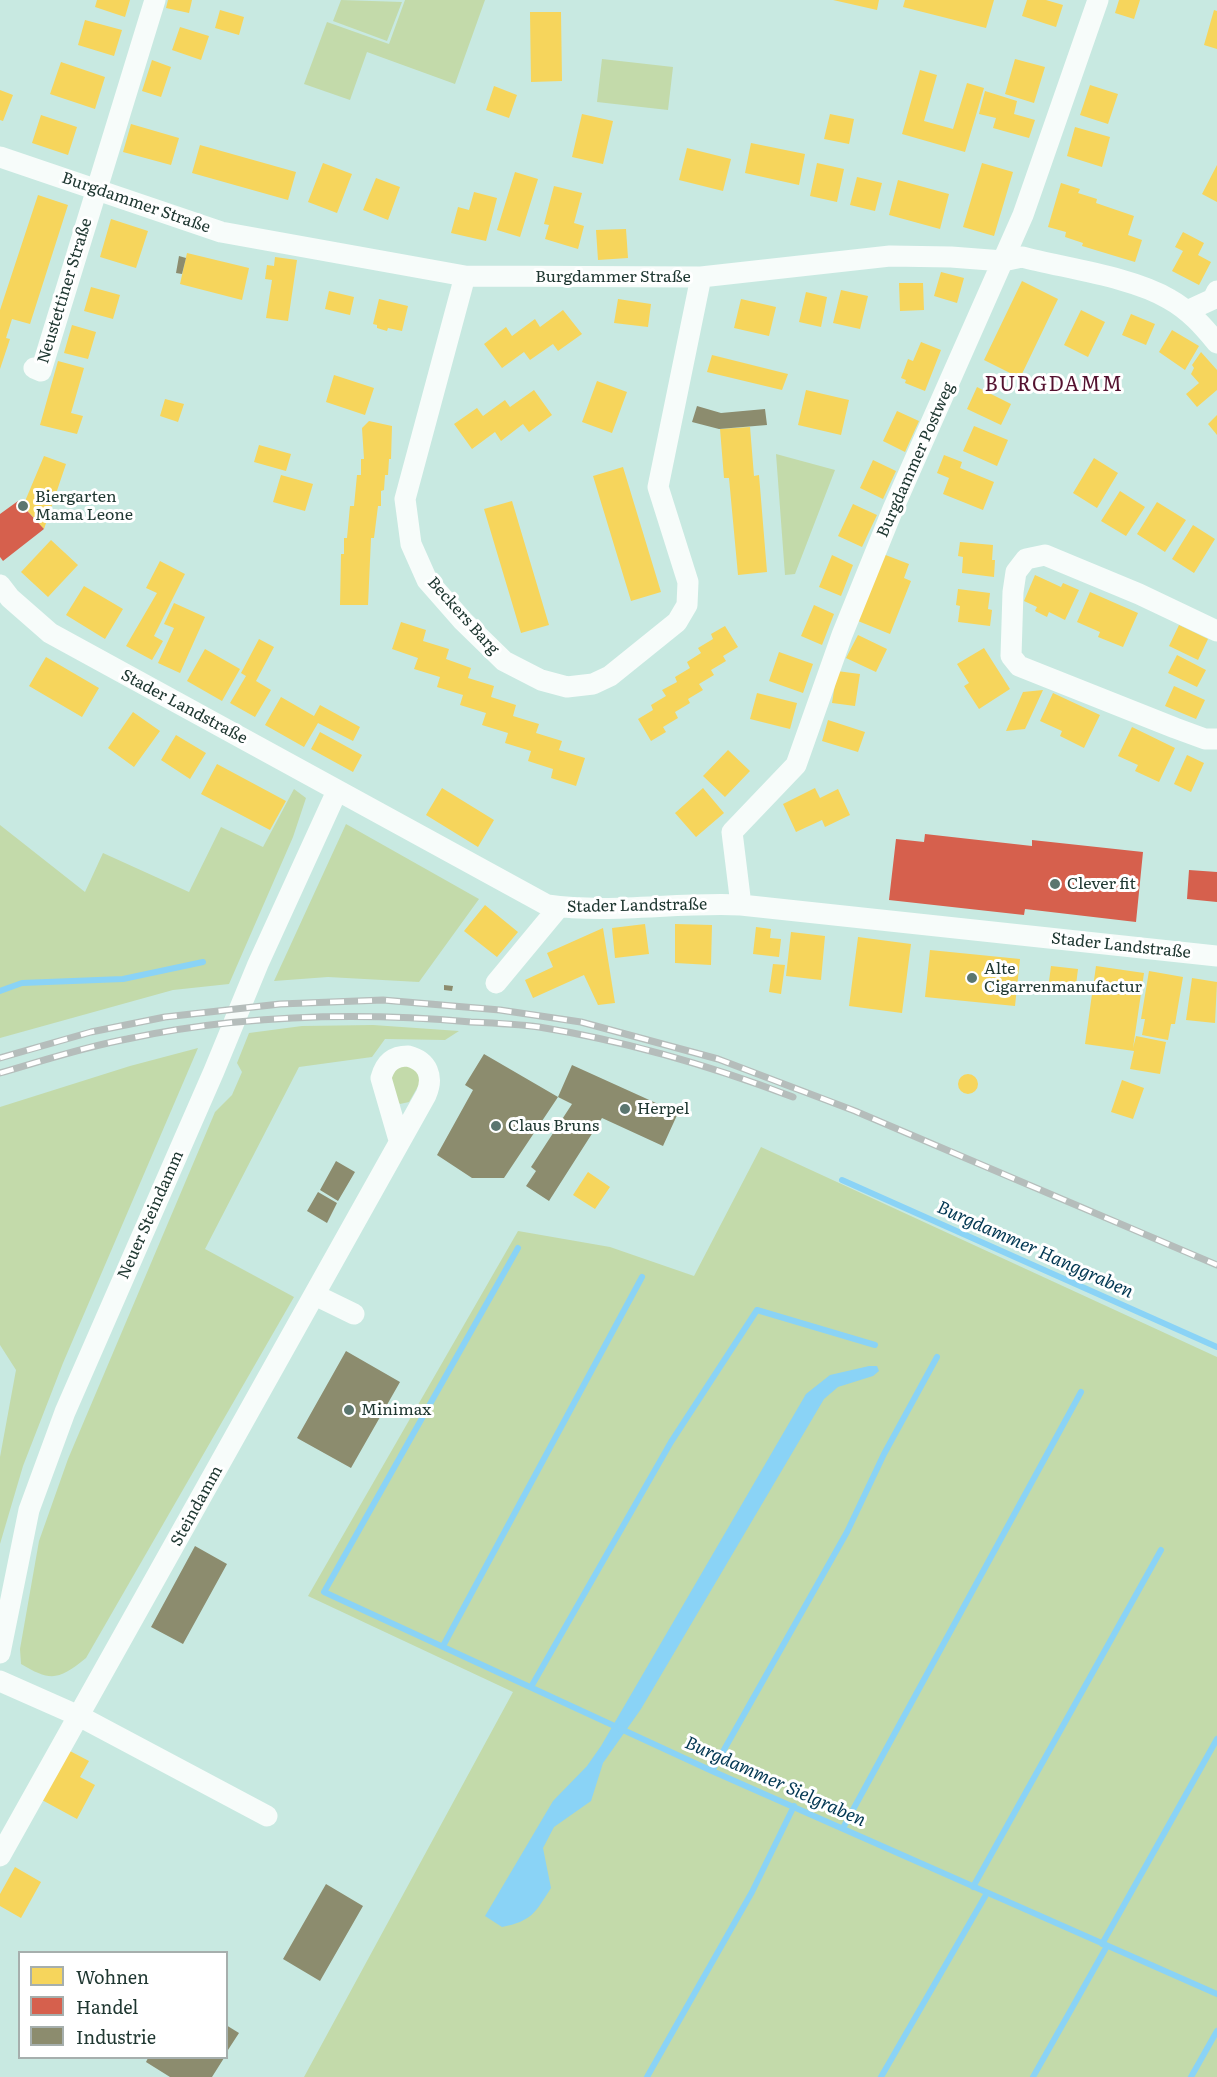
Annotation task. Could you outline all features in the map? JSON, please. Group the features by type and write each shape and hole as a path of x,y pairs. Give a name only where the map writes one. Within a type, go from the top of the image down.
{"street":[{"name":"Neustettiner Straße","path":"34,368 41,371 155,0"},
{"name":"Burgdammer Postweg","path":"741,905 732,832 796,765 842,635 893,509 1023,215 1098,0"},
{"name":"Burgdammer Straße","path":"0,157 221,232 465,276 701,277 890,256 1004,261 1022,257 1132,285 1168,298 1187,311 1217,343"},
{"name":"Beckers Barg","path":"465,276 405,499 411,544 427,580 463,621 504,661 541,680 567,687 592,684 610,676 677,622 687,605 688,582 658,487 701,277"},
{"path":"1187,311 1212,299 1217,291"},
{"path":"1217,631 1139,594 1045,555 1026,560 1016,572 1013,592 1011,656 1019,666 1175,728 1205,739 1217,739"},
{"name":"Stader Landstraße","path":"0,585 10,598 50,633 533,900 560,907 698,903 741,905 1217,956"},
{"name":"Neuer Steindamm","path":"0,1653 29,1510 65,1412 214,1071 258,964 337,790"},
{"path":"496,983 560,907"},
{"name":"Steindamm","path":"0,1857 315,1295 399,1140"},
{"path":"315,1295 354,1314"},
{"path":"0,1681 79,1716 267,1816"}],"green space":[{"path":"341,0 402,2 387,41 333,21"},
{"path":"405,0 485,0 455,84 367,52 350,100 304,84 327,22 389,44"},
{"path":"602,59 673,67 668,110 597,102"},
{"path":"776,454 835,470 795,574 785,575"},
{"path":"294,789 306,798 293,837 229,984 173,990 0,1038 0,825 85,892 103,853 189,892 221,827 263,847"},
{"path":"346,824 479,899 419,982 328,977 274,981"},
{"path":"373,1025 459,1031 445,1040 385,1039 372,1057 299,1067 205,1249 294,1297 86,1658 69,1671 55,1676 31,1670 21,1664 20,1649 39,1541 68,1459 215,1112 232,1095 242,1072 237,1063 249,1033 302,1026"},
{"path":"198,1048 63,1363 23,1466 0,1544 0,1457 16,1370 0,1345 0,1107 130,1066"},
{"path":"409,1065 418,1072 420,1083 409,1102 400,1104 391,1077 397,1067"},
{"path":"761,1147 1217,1357 1217,2077 304,2077 513,1692 308,1596 518,1231 610,1247 694,1276"}],"water":[{"path":"877,1366 879,1371 873,1376 838,1387 824,1399 641,1709 603,1763 591,1801 554,1827 543,1848 551,1888 541,1904 532,1915 512,1925 502,1927 485,1916 553,1801 587,1766 601,1746 806,1394 830,1375"}],"building: Wohnen":[{"path":"97,0 130,0 125,17 95,7"},
{"path":"168,0 192,0 189,13 166,8"},
{"path":"833,0 879,0 877,10"},
{"path":"905,0 994,0 986,28 903,7"},
{"path":"1027,0 1046,0 1063,5 1056,27 1022,16"},
{"path":"1119,0 1140,0 1134,19 1115,13"},
{"path":"220,10 244,17 239,35 215,28"},
{"path":"1214,10 1217,11 1217,49 1204,45"},
{"path":"530,12 561,12 562,81 531,82"},
{"path":"85,20 122,30 114,56 78,45"},
{"path":"180,27 209,36 201,60 172,50"},
{"path":"1015,59 1045,67 1034,103 1005,94"},
{"path":"152,60 171,67 161,97 142,91"},
{"path":"61,62 105,77 95,109 50,94"},
{"path":"920,70 937,75 924,121 953,129 967,83 984,88 965,152 902,134"},
{"path":"1090,85 1118,94 1108,124 1080,115"},
{"path":"494,86 517,95 509,118 486,110"},
{"path":"0,90 13,95 3,121 0,120"},
{"path":"985,91 1017,101 1014,114 1035,120 1029,138 993,128 996,118 979,114"},
{"path":"582,114 613,121 603,164 572,157"},
{"path":"830,114 854,119 849,144 824,139"},
{"path":"41,115 77,127 68,155 32,143"},
{"path":"131,124 179,138 171,165 123,152"},
{"path":"1075,127 1110,137 1102,167 1067,156"},
{"path":"751,143 805,154 799,185 745,173"},
{"path":"200,145 296,172 288,200 192,173"},
{"path":"687,148 731,159 723,191 679,180"},
{"path":"323,163 352,174 337,213 308,202"},
{"path":"817,163 844,169 837,202 810,196"},
{"path":"982,163 1013,172 994,236 963,227"},
{"path":"1217,165 1217,202 1202,194"},
{"path":"515,172 538,179 520,237 497,230"},
{"path":"857,177 882,183 875,211 850,205"},
{"path":"376,178 400,187 388,220 363,210"},
{"path":"898,180 949,194 940,229 889,215"},
{"path":"1061,183 1080,189 1078,193 1097,199 1096,203 1134,216 1128,235 1142,240 1135,262 1082,246 1083,243 1065,237 1066,232 1048,227"},
{"path":"554,186 582,193 574,223 584,226 578,249 545,239 549,225 544,224"},
{"path":"474,192 497,198 486,241 451,233 458,207 469,210"},
{"path":"38,195 68,205 30,324 12,319 6,338 10,339 0,369 0,310"},
{"path":"111,219 148,231 136,268 100,257"},
{"path":"626,229 628,258 598,260 596,230"},
{"path":"1183,232 1204,243 1198,255 1211,262 1199,285 1172,271 1183,251 1175,247"},
{"path":"187,253 249,268 242,300 180,284"},
{"path":"275,257 297,260 288,321 266,318 272,280 265,279 267,265 274,266"},
{"path":"941,272 964,278 957,303 934,296"},
{"path":"1022,281 1058,299 1020,378 984,360"},
{"path":"899,283 923,283 924,310 900,311"},
{"path":"91,287 120,295 113,319 84,311"},
{"path":"841,290 868,296 860,329 833,323"},
{"path":"329,291 354,297 350,315 325,309"},
{"path":"806,292 827,297 821,327 799,322"},
{"path":"379,299 408,306 402,331 388,328 387,331 373,324"},
{"path":"618,299 651,304 648,327 614,323"},
{"path":"741,299 776,307 769,336 734,328"},
{"path":"563,310 582,334 558,351 553,344 530,360 524,352 502,368 484,344 506,327 512,336 535,319 540,327"},
{"path":"1081,310 1105,322 1088,357 1064,345"},
{"path":"1131,314 1155,324 1146,345 1122,335"},
{"path":"72,325 96,332 88,359 64,353"},
{"path":"1172,330 1199,346 1185,370 1159,352"},
{"path":"921,342 941,350 925,391 905,383 906,380 901,378 908,359 913,361"},
{"path":"1201,352 1217,370 1217,390 1197,407 1186,394 1199,383 1191,374 1194,368 1192,365"},
{"path":"712,355 788,374 782,390 707,372"},
{"path":"58,361 84,368 71,413 83,416 77,434 40,425"},
{"path":"334,375 374,388 365,415 326,402"},
{"path":"597,381 627,392 612,433 582,422"},
{"path":"977,387 1011,404 1001,425 967,409"},
{"path":"534,390 552,415 529,432 523,424 501,441 495,432 472,449 454,424 477,408 483,416 505,400 510,407"},
{"path":"806,390 849,400 841,435 798,425"},
{"path":"165,399 184,404 178,422 160,416"},
{"path":"897,411 919,421 905,452 883,441"},
{"path":"1217,415 1217,435 1208,424"},
{"path":"369,421 392,426 388,475 385,475 384,490 381,491 381,506 378,506 374,538 371,538 368,605 340,605 341,554 344,554 344,538 347,538 350,506 354,506 357,475 361,475 361,459 364,459 362,428"},
{"path":"974,426 1008,440 997,466 963,451"},
{"path":"750,427 754,476 759,475 767,572 738,575 729,478 724,478 720,429"},
{"path":"259,445 291,454 286,471 254,462"},
{"path":"944,455 962,462 960,468 994,482 983,510 943,494 949,478 937,473"},
{"path":"44,456 66,464 44,529 23,506"},
{"path":"1094,458 1118,473 1097,508 1073,493"},
{"path":"873,460 896,471 883,499 860,488"},
{"path":"623,467 661,592 631,601 593,476"},
{"path":"281,475 313,484 305,511 273,502"},
{"path":"1120,491 1145,507 1126,536 1101,521"},
{"path":"512,501 549,625 521,633 484,509"},
{"path":"1157,502 1186,520 1165,552 1137,534"},
{"path":"853,504 877,515 862,547 838,536"},
{"path":"1193,525 1215,539 1194,573 1172,559"},
{"path":"51,540 78,565 48,597 21,572"},
{"path":"960,542 993,545 994,577 962,573 963,557 958,556"},
{"path":"883,554 909,564 904,578 911,581 890,634 858,621"},
{"path":"832,555 853,565 841,596 819,587"},
{"path":"160,561 185,574 154,636 163,641 152,660 126,646 157,593 146,588"},
{"path":"1035,575 1061,587 1063,583 1079,590 1065,620 1049,612 1047,617 1035,611 1037,607 1024,601"},
{"path":"84,586 123,609 105,639 66,615"},
{"path":"958,589 990,593 988,609 992,610 990,626 958,622 960,606 956,605"},
{"path":"1090,592 1138,613 1123,647 1098,637 1100,632 1077,622"},
{"path":"174,603 205,617 180,673 158,663 174,628 164,624"},
{"path":"814,605 834,614 822,645 801,636"},
{"path":"401,622 426,630 423,641 449,649 446,659 471,668 468,678 494,686 491,697 516,705 513,716 539,724 536,733 562,741 559,750 585,758 576,786 551,778 553,769 528,761 531,751 505,743 508,733 482,725 486,713 460,705 463,695 437,687 440,677 414,669 418,658 392,649"},
{"path":"1179,625 1208,639 1198,660 1169,646"},
{"path":"725,626 738,647 723,656 726,661 711,670 714,675 699,684 703,690 688,699 690,703 675,712 678,718 663,727 666,732 651,741 638,719 653,710 651,705 666,696 662,690 677,682 675,677 690,668 687,662 701,653 698,648 713,639 711,634"},
{"path":"858,635 887,649 876,672 846,658"},
{"path":"259,639 274,647 256,681 271,690 255,717 230,703 246,676 241,673"},
{"path":"984,648 1010,689 979,709 964,686 969,683 957,664"},
{"path":"205,649 240,669 222,701 187,681"},
{"path":"779,652 813,664 803,693 769,681"},
{"path":"1177,655 1206,670 1197,687 1168,673"},
{"path":"46,657 99,688 82,717 29,686"},
{"path":"837,671 860,674 855,706 832,703"},
{"path":"1174,686 1205,700 1196,719 1165,706"},
{"path":"1043,690 1025,729 1006,731 1023,692"},
{"path":"757,693 797,703 790,729 750,719"},
{"path":"1053,693 1100,715 1084,748 1060,736 1062,731 1040,721"},
{"path":"281,697 314,716 320,705 360,727 353,741 318,723 304,747 265,725"},
{"path":"133,712 160,731 134,767 108,748"},
{"path":"828,720 865,732 858,752 822,741"},
{"path":"1132,727 1175,748 1159,782 1135,771 1138,765 1118,756"},
{"path":"320,732 362,755 353,772 311,749"},
{"path":"176,735 206,753 190,779 161,760"},
{"path":"728,750 750,771 725,797 703,776"},
{"path":"1187,755 1204,763 1191,792 1174,784"},
{"path":"217,764 286,801 270,830 201,794"},
{"path":"442,788 494,820 478,847 426,815"},
{"path":"703,788 724,813 696,837 675,813"},
{"path":"815,788 820,798 838,789 850,815 825,827 822,820 796,832 783,804"},
{"path":"485,905 518,932 497,957 464,931"},
{"path":"645,924 649,954 615,958 612,928"},
{"path":"675,924 712,925 711,965 675,963"},
{"path":"756,927 771,929 770,938 781,939 779,957 753,954"},
{"path":"603,928 615,1003 598,1005 584,975 533,998 525,980 553,967 547,953"},
{"path":"791,932 825,936 821,980 786,976"},
{"path":"858,937 911,944 902,1013 849,1006"},
{"name":"Alte Cigarrenmanufactur","path":"930,950 1020,959 1015,1006 925,997"},
{"path":"773,964 785,965 781,994 769,992"},
{"path":"1051,966 1078,969 1075,993 1048,989"},
{"path":"1096,966 1144,973 1133,1048 1136,1036 1166,1042 1160,1074 1130,1069 1134,1051 1085,1044"},
{"path":"1149,971 1183,977 1175,1024 1171,1024 1168,1040 1142,1035 1145,1019 1141,1019"},
{"path":"1192,978 1217,982 1215,1023 1186,1020"},
{"path":"964,1074 972,1074 978,1080 978,1088 972,1094 964,1094 958,1088 958,1080"},
{"path":"1122,1080 1144,1088 1133,1119 1111,1112"},
{"path":"588,1172 610,1187 595,1209 573,1195"},
{"path":"68,1750 89,1761 80,1777 95,1785 77,1819 42,1800"},
{"path":"15,1867 41,1882 21,1918 0,1906 0,1894"}],"building: Handel":[{"path":"18,501 44,529 3,561 0,557 0,514"},
{"path":"925,834 1032,846 1032,840 1143,852 1136,922 1025,909 1024,915 889,900 896,839 924,842"},
{"path":"1189,870 1217,872 1217,902 1187,899"}],"building: Industrie":[{"path":"179,256 186,258 182,274 176,273"},
{"path":"697,406 721,413 765,409 767,425 719,429 692,422"},
{"path":"444,985 453,986 452,991 444,990"},
{"name":"Claus Bruns","path":"484,1054 558,1097 504,1178 472,1178 437,1155 473,1090 465,1085"},
{"path":"572,1065 678,1113 663,1146 602,1118 549,1201 526,1186 536,1171 531,1167 572,1104 558,1097"},
{"path":"336,1161 355,1172 338,1201 320,1190"},
{"path":"318,1192 337,1203 327,1223 307,1211"},
{"name":"Minimax","path":"346,1351 400,1382 351,1468 297,1438"},
{"path":"195,1546 227,1564 183,1644 151,1627"},
{"path":"326,1884 363,1906 320,1981 283,1959"},
{"path":"228,2026 239,2033 228,2050"},
{"path":"148,2059 223,2059 212,2077 170,2077 146,2062"}],"waterway":[{"path":"0,991 22,983 123,979 203,962"},
{"name":"Burgdammer Hanggraben","path":"842,1180 1217,1347"},
{"name":"Burgdammer Sielgraben","path":"518,1248 324,1592 712,1771 1217,1994"},
{"path":"443,1646 642,1277"},
{"path":"531,1687 671,1442 757,1310 875,1345"},
{"path":"712,1771 847,1532 884,1454 937,1357"},
{"path":"843,1828 1081,1392"},
{"path":"973,1887 1161,1550"},
{"path":"1102,1944 1217,1739"},
{"path":"647,2077 752,1892 794,1806"},
{"path":"881,2077 987,1893"},
{"path":"1033,2077 1107,1946"},
{"path":"1191,2077 1217,2031"}],"railway":[{"path":"0,1058 91,1032 165,1017 280,1004 383,1000 500,1010 581,1022 718,1059 855,1111 1217,1265"},
{"path":"0,1073 95,1046 170,1031 255,1020 385,1017 514,1024 604,1039 731,1075 793,1097"}],"place":[{"name":"Biergarten Mama Leone","path":"23,506"},
{"name":"Clever fit","path":"1055,884"},
{"name":"Alte Cigarrenmanufactur","path":"972,978"},
{"name":"Herpel","path":"625,1109"},
{"name":"Claus Bruns","path":"496,1126"},
{"name":"Minimax","path":"349,1410"}],"district":[{"name":"BURGDAMM","path":"1054,385"}]}
